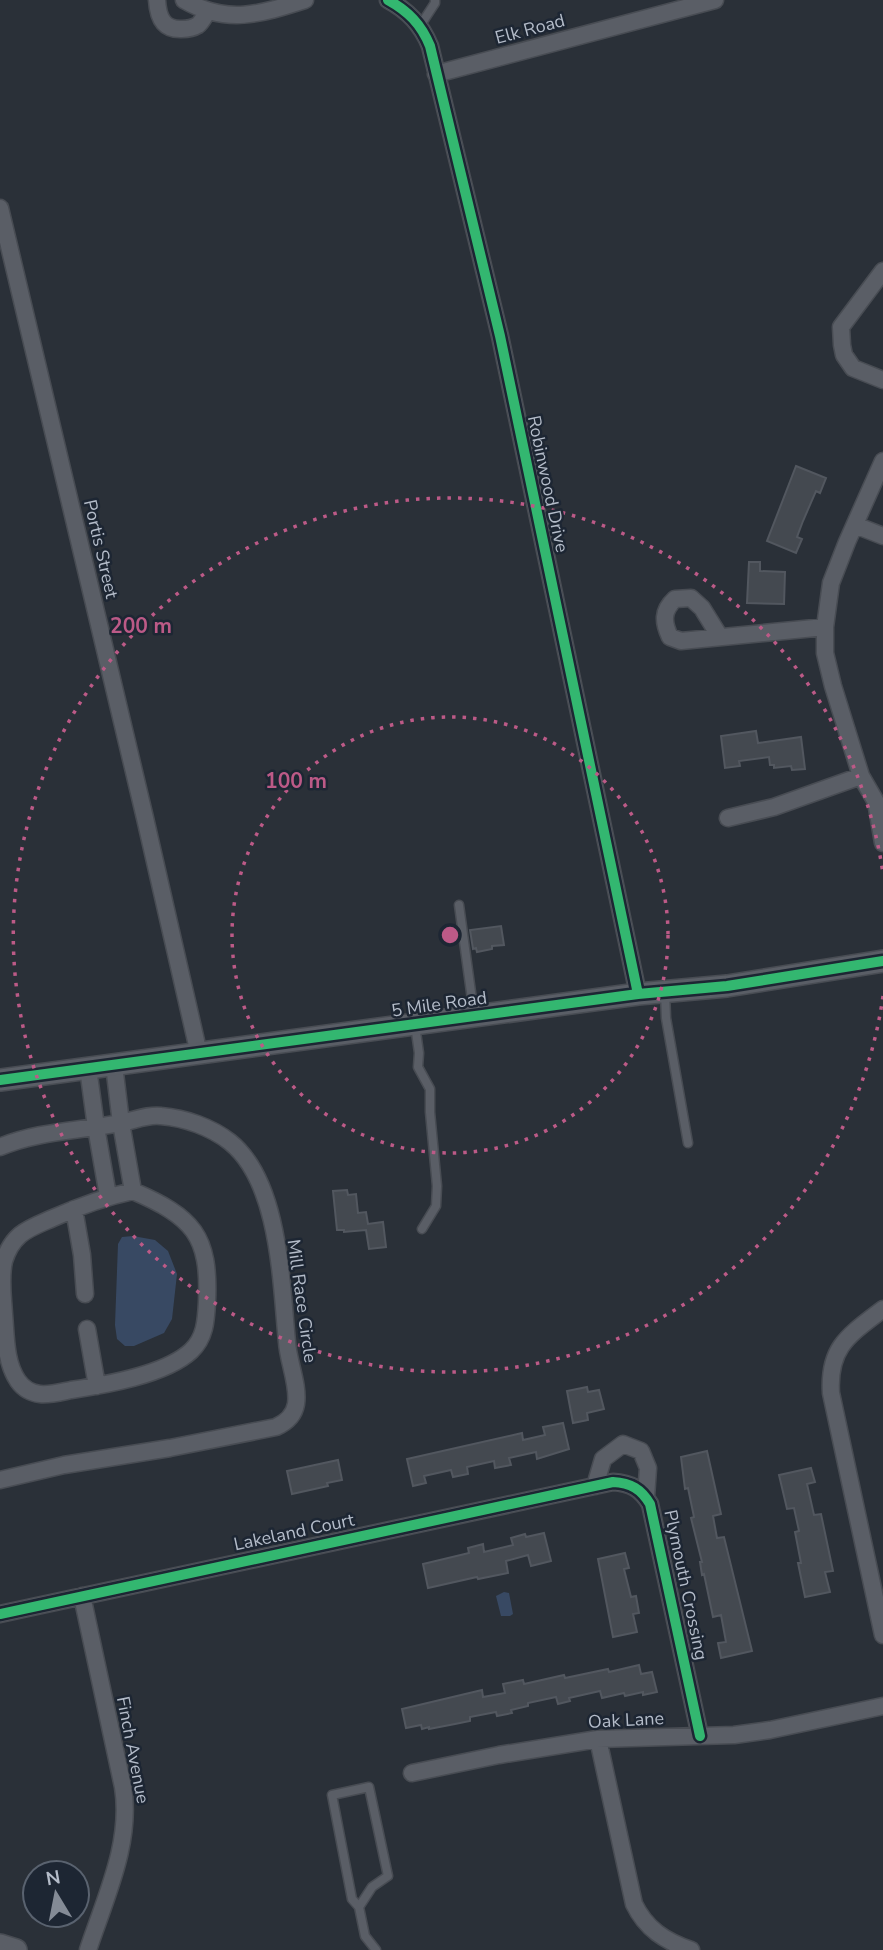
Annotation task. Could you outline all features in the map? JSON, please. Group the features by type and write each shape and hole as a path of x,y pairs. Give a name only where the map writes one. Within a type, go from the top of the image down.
{"street":[{"path":"157,0 158,13 165,25 173,30 188,29 200,24 208,11"},
{"path":"184,0 208,11 230,16 278,9 305,0"},
{"name":"Robinwood Drive","path":"388,0 401,7 420,26 430,46 500,336 638,994"},
{"name":"Elk Road","path":"436,74 715,0"},
{"name":"Portis Street","path":"1,212 199,1054"},
{"path":"883,271 841,327 844,355 853,368 883,380"},
{"path":"881,472 855,524 831,583 825,627 825,653 832,686 861,776 876,802 882,834"},
{"path":"855,524 883,536"},
{"path":"720,637 825,627"},
{"path":"727,818 774,807 861,776"},
{"name":"5 Mile Road","path":"0,1080 638,994 727,986 883,961"},
{"path":"114,1065 133,1191"},
{"path":"88,1068 108,1196"},
{"name":"Mill Race Circle","path":"0,1147 38,1134 96,1127 157,1115 197,1124 230,1143 255,1172 265,1196 279,1255 287,1344 296,1395 294,1411 276,1427 64,1465 0,1480"},
{"path":"133,1191 160,1203 192,1227 205,1255 208,1274 205,1327 197,1345 189,1353 173,1363 141,1376 49,1394 30,1391 16,1379 11,1366 6,1339 3,1264 11,1245 32,1227 108,1196 133,1191"},
{"path":"74,1209 85,1294"},
{"path":"883,1309 847,1338 832,1365 830,1378 831,1394 883,1635"},
{"path":"87,1329 97,1386"},
{"name":"Plymouth Crossing","path":"646,1497 648,1468 641,1451 623,1444 603,1459 596,1486 613,1482 625,1483 633,1486 650,1504 700,1736"},
{"name":"Lakeland Court","path":"0,1614 596,1486"},
{"name":"Finch Avenue","path":"82,1596 123,1787 126,1815 122,1847 89,1950"},
{"name":"Oak Lane","path":"412,1773 598,1739 700,1736 770,1730 883,1706"},
{"path":"598,1739 634,1904 651,1929 673,1944 691,1950"},
{"path":"0,1945 16,1950"}],"lane":[{"path":"420,26 435,0"},
{"path":"459,905 474,1017"},
{"path":"665,992 666,1018 688,1143"},
{"path":"415,1025 418,1067 430,1089 437,1186 436,1206 422,1229"},
{"path":"359,1907 372,1887 388,1876 369,1787 332,1795 352,1899 359,1907 365,1936 376,1950"}],"water":[{"path":"122,1237 155,1240 168,1251 177,1274 172,1319 164,1333 134,1346 125,1346 117,1339 115,1325 118,1244"},
{"path":"509,1593 513,1614 510,1616 501,1616 496,1596"}],"building":[{"path":"796,466 826,478 820,493 816,491 803,521 797,537 802,539 796,553 767,541"},
{"path":"749,562 760,562 760,571 785,572 784,604 747,603"},
{"path":"756,731 758,743 801,737 805,769 792,770 791,766 774,768 774,765 770,765 769,757 739,761 740,766 725,768 721,736"},
{"path":"501,926 504,945 477,952 476,948 473,949 470,930"},
{"path":"347,1190 348,1195 356,1194 358,1213 366,1212 368,1224 383,1222 386,1247 369,1249 366,1230 337,1230 333,1191"},
{"path":"587,1387 588,1392 599,1390 604,1409 587,1413 588,1420 573,1423 567,1391"},
{"path":"563,1423 569,1449 537,1459 536,1452 509,1458 511,1465 495,1468 494,1461 467,1467 468,1474 453,1477 451,1470 424,1476 426,1483 413,1486 407,1459 522,1433 523,1440 545,1435 543,1427"},
{"path":"707,1451 721,1514 713,1516 717,1538 724,1537 752,1651 721,1658 718,1643 726,1642 721,1615 713,1617 704,1574 702,1575 702,1562 691,1518 694,1517 688,1488 685,1489 681,1457"},
{"path":"338,1460 342,1480 292,1494 287,1471"},
{"path":"811,1468 815,1482 807,1484 814,1515 821,1514 833,1571 825,1572 830,1592 805,1597 795,1532 799,1531 794,1508 787,1509 779,1475"},
{"path":"544,1533 551,1561 531,1566 528,1555 506,1561 508,1573 428,1588 423,1564 469,1553 468,1548 483,1544 484,1552 513,1545 511,1538"},
{"path":"625,1553 629,1568 624,1569 631,1597 636,1596 639,1613 633,1614 637,1632 613,1637 598,1559"},
{"path":"639,1665 641,1674 652,1672 657,1692 625,1696 624,1693 602,1698 600,1691 569,1698 570,1701 558,1704 556,1697 528,1703 528,1706 511,1710 512,1713 497,1716 496,1712 470,1717 470,1721 429,1729 422,1729 421,1725 406,1728 402,1709 482,1690 483,1697 505,1693 503,1684 523,1680 524,1684 564,1675 565,1678"}],"cycle path":[{"path":"388,0 413,19 430,46 500,336 638,994"},
{"path":"0,1080 638,994 727,986 883,961"},
{"path":"0,1614 613,1482 619,1483 635,1488 650,1504 700,1736"}]}
